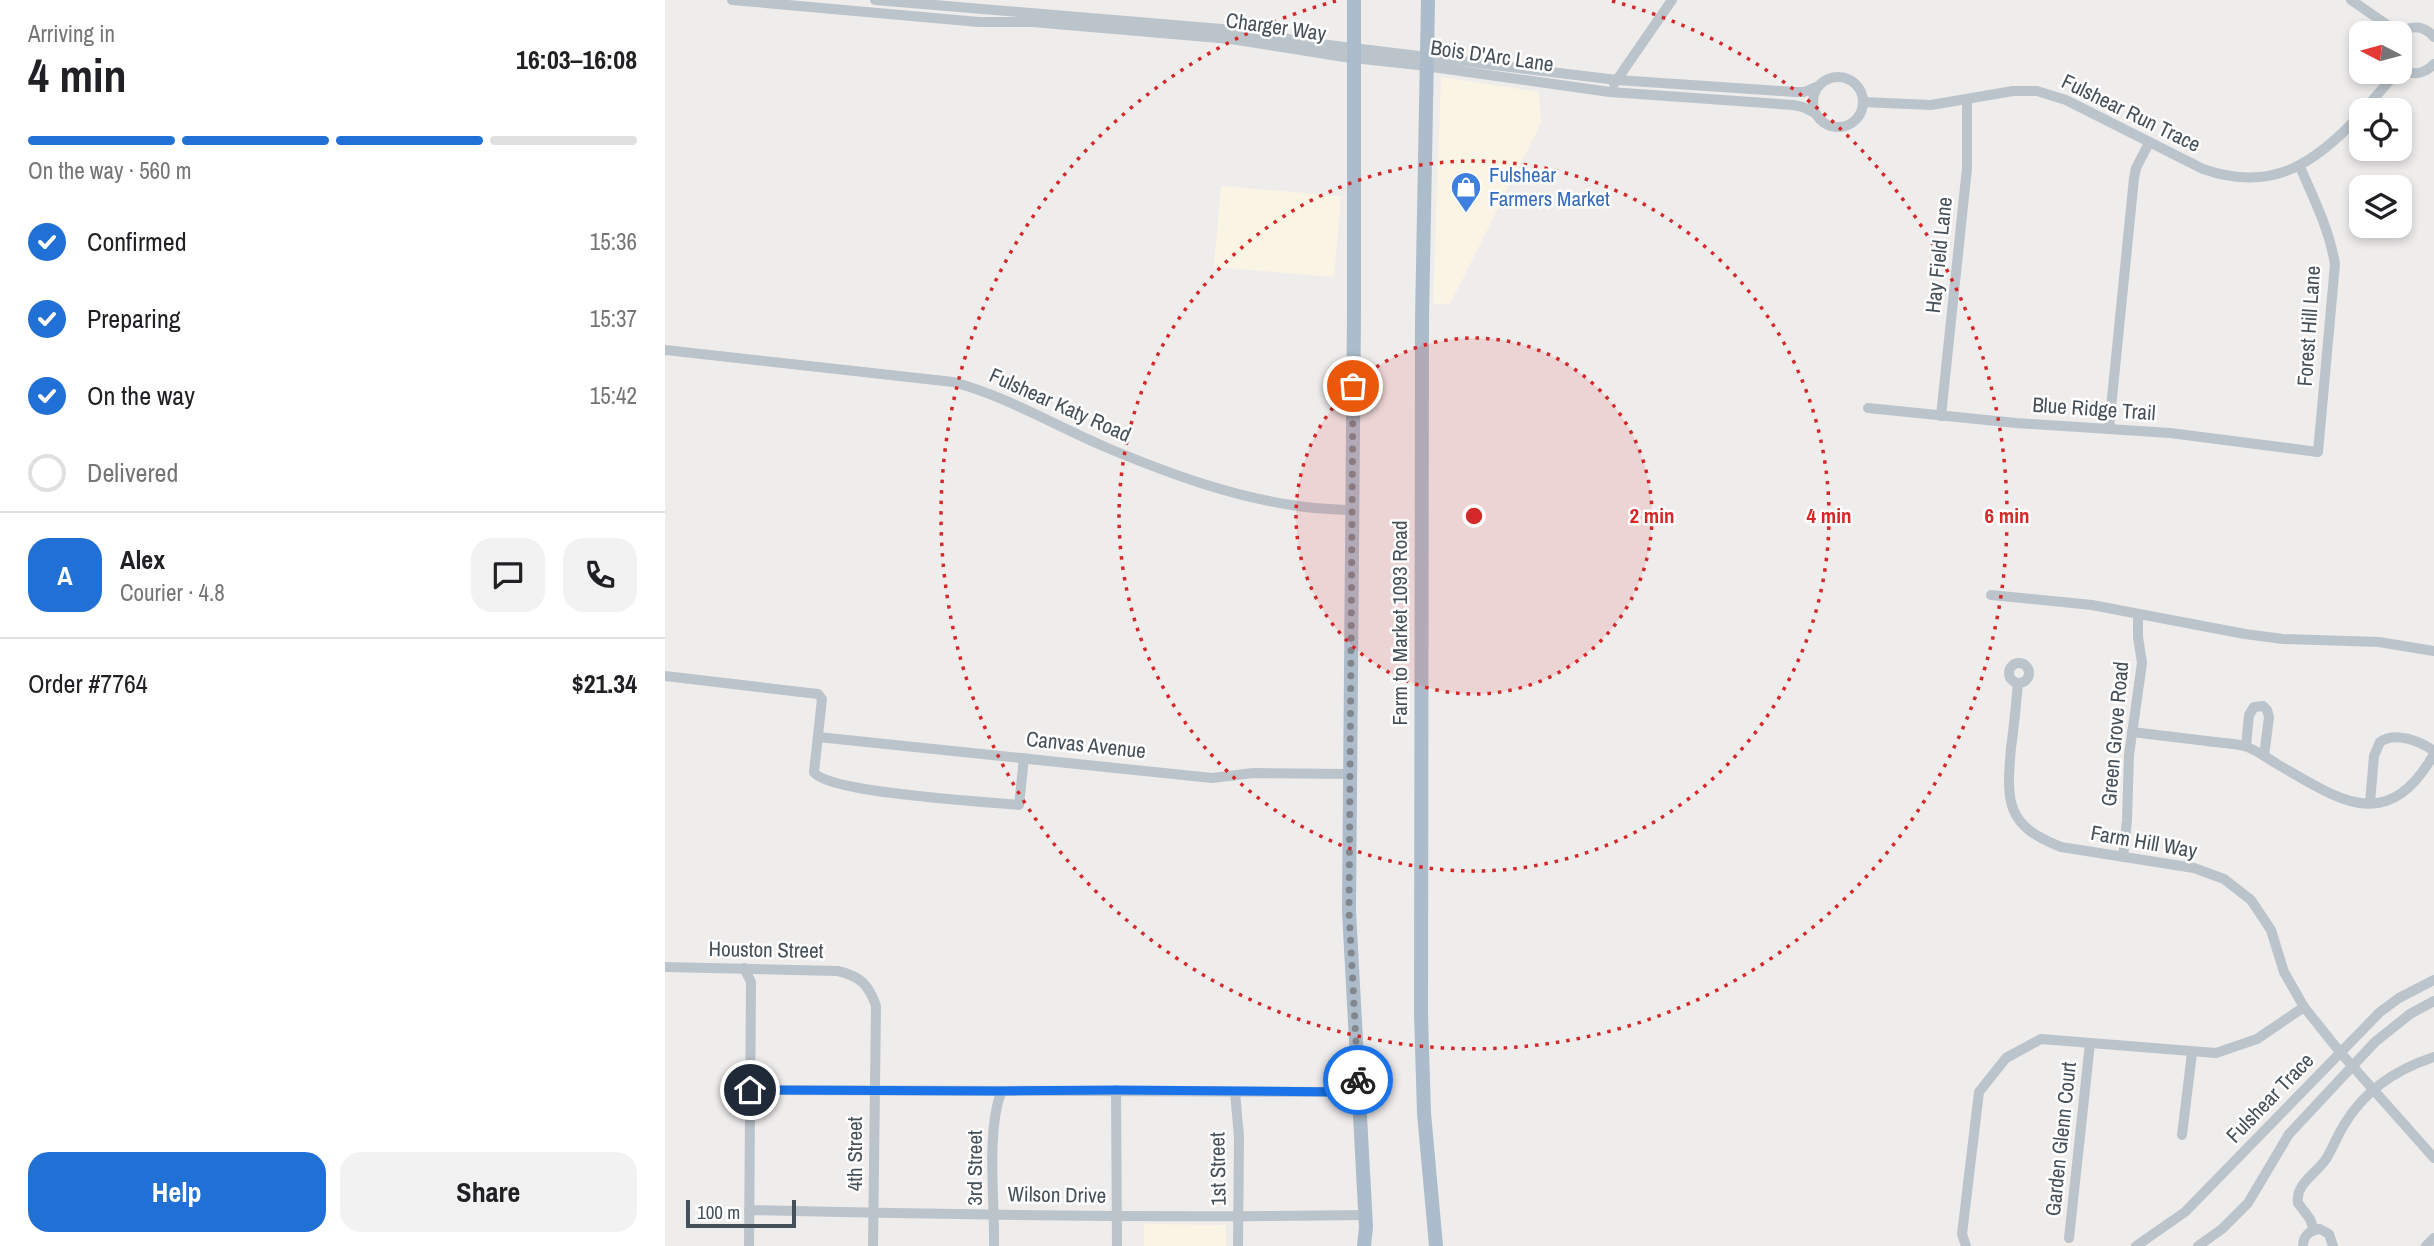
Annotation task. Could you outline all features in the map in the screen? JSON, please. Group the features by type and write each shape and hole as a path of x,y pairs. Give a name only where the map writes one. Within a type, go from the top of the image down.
{"main road":[{"path":"1354,0 1349,911 1366,1221 1364,1246"},
{"name":"Farm to Market 1093 Road","path":"1428,0 1422,320 1421,1000 1424,1113 1436,1246"},
{"path":"1366,1221 1373,1246"}],"street":[{"name":"Charger Way","path":"732,0 966,20 1032,22 1353,52"},
{"name":"Charger Way","path":"875,0 1234,30 1353,52"},
{"path":"1617,80 1804,92 1817,87 1828,78 1842,76 1859,88 1863,102 1857,118 1843,127 1826,125 1815,113 1793,105 1610,92 1617,80 1672,0"},
{"path":"2351,0 2382,21"},
{"path":"2412,28 2433,31"},
{"name":"Bois D'Arc Lane","path":"1353,52 1617,80"},
{"name":"Bois D'Arc Lane","path":"1428,61 1610,92"},
{"path":"2412,74 2421,73 2434,64"},
{"name":"Fulshear Run Trace","path":"2375,98 2386,84"},
{"path":"1815,113 1812,100 1817,87"},
{"name":"Fulshear Run Trace","path":"1863,102 1916,105 2013,91 2051,94 2203,169 2231,177 2266,176 2300,167 2349,127"},
{"name":"Hay Field Lane","path":"1941,416 1967,168 1967,99"},
{"path":"2109,428 2134,178 2149,143"},
{"name":"Forest Hill Lane","path":"2300,167 2332,242 2335,264 2318,452"},
{"name":"Fulshear Katy Road","path":"665,350 953,382 986,391 1108,449 1200,482 1299,507 1351,510"},
{"name":"Blue Ridge Trail","path":"1868,408 2016,423 2109,428 2250,442 2318,452"},
{"path":"1991,595 2080,604 2283,639 2379,642 2434,651"},
{"name":"Green Grove Road","path":"2123,857 2132,732 2142,663 2138,614"},
{"path":"665,676 818,694 822,699 814,772 817,776 872,791 1019,805 1024,758"},
{"name":"Farm Hill Way","path":"2018,684 2008,782 2014,813 2023,826 2043,841 2061,848 2194,868 2224,879 2251,900 2271,930 2284,972 2304,1007 2434,1158"},
{"path":"2246,746 2250,712 2257,706 2263,706 2269,716 2264,756"},
{"path":"2132,732 2246,746 2343,800 2369,803 2383,803 2405,792 2424,772 2434,753 2427,746 2410,739 2391,738 2380,742 2374,756 2369,803"},
{"name":"Canvas Avenue","path":"818,737 1212,778 1253,773 1350,774"},
{"name":"Houston Street","path":"665,967 838,971 863,981"},
{"path":"744,968 751,982 749,1246"},
{"name":"Fulshear Trace","path":"2136,1246 2185,1212 2380,1012 2399,998 2434,980"},
{"name":"4th Street","path":"863,981 871,991 876,1006 873,1246"},
{"name":"Fulshear Trace","path":"2198,1246 2223,1229 2248,1203 2289,1134 2353,1066 2393,1026 2434,1001"},
{"path":"1966,1246 1962,1234 1979,1092 2006,1058 2041,1039 2216,1054 2257,1039 2304,1007"},
{"name":"Garden Glenn Court","path":"2069,1238 2090,1043"},
{"path":"2182,1135 2189,1053"},
{"path":"2314,1230 2298,1203 2299,1188 2327,1157 2343,1125 2374,1089 2392,1075 2434,1057"},
{"path":"750,1090 1359,1091"},
{"path":"1116,1090 1117,1246"},
{"name":"3rd Street","path":"994,1246 993,1129 995,1108 1001,1091"},
{"name":"1st Street","path":"1235,1092 1239,1137 1238,1246"},
{"name":"Wilson Drive","path":"749,1210 874,1214 1238,1216 1366,1221"},
{"path":"2303,1246 2305,1238 2314,1230 2329,1234 2333,1246"},
{"path":"2426,1246 2434,1238"}],"shaded area":[{"name":"Fulshear Farmers Market","path":"1441,77 1539,92 1541,123 1450,304 1433,304"},
{"path":"1221,186 1341,196 1334,277 1214,267"},
{"path":"1144,1224 1226,1225 1226,1246 1144,1246"}],"way so far":[{"path":"1353,386 1349,911 1358,1080"}],"place":[{"name":"Fulshear Farmers Market","path":"1466,214"}],"route":[{"path":"750,1090 1344,1092 1359,1091 1358,1080"}]}
